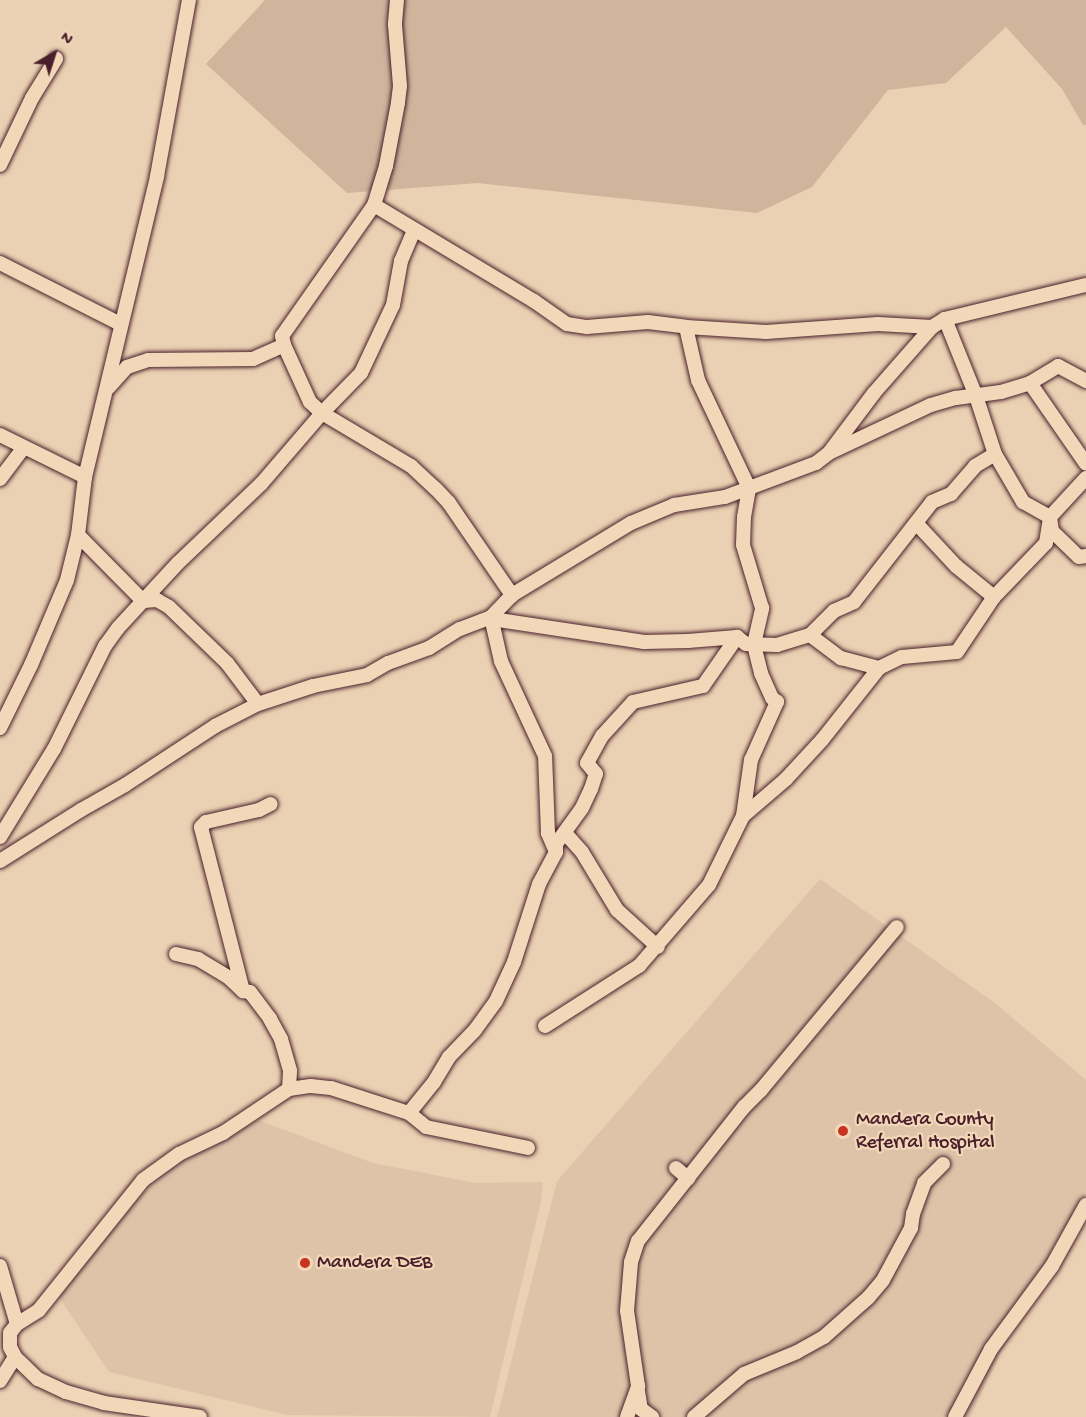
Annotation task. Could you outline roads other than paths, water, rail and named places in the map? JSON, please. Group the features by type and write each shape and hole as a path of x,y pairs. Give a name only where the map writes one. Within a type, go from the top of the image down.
{"street":[{"path":"0,728 31,665 66,580 78,535 85,477 108,389 120,324 157,176 189,0"},
{"path":"397,0 395,25 399,95 386,166 374,205 282,336 310,402 322,413 411,466 436,489 449,502 512,595"},
{"path":"0,165 32,98 56,59"},
{"path":"374,205 567,324 587,327 648,322 766,333 878,324 932,327"},
{"path":"0,837 54,748 105,646 200,540 261,484 322,413 361,373 393,305 401,261 414,231"},
{"path":"0,263 120,324"},
{"path":"0,861 125,785 215,726 258,704 313,686 367,675 388,663 429,648 460,629 491,618 512,595 631,523 674,505 725,497 816,464 829,453 874,393 932,327 945,319 1086,285"},
{"path":"945,319 976,396 994,454 1023,502 1050,517"},
{"path":"545,1026 626,976 658,946 709,885 742,816 751,760 777,702 772,698 761,673 754,644 762,608 743,545 744,517 749,488 698,380 686,327"},
{"path":"108,389 117,375 127,367 148,360 253,359 284,345"},
{"path":"829,453 931,405 1001,392 1030,383 1058,366 1086,381"},
{"path":"1030,383 1086,464"},
{"path":"0,435 85,477"},
{"path":"0,479 23,448"},
{"path":"491,618 634,641 688,641 737,636 747,644 777,645 810,635 834,611 854,602 932,502 951,494 975,466 994,454"},
{"path":"742,816 786,778 822,740 879,668 902,657 957,652 994,597 1046,543 1050,517 1086,478"},
{"path":"1050,517 1052,531 1084,559"},
{"path":"916,523 956,566 994,597"},
{"path":"78,535 143,601 157,600 169,607 226,663 258,704"},
{"path":"491,618 501,661 545,756 548,833 556,852"},
{"path":"810,635 841,658 879,668"},
{"path":"408,1113 434,1082 449,1057 496,1001 514,962 539,884 556,852 556,844 582,808 591,789 596,774 587,764 602,736 633,702 704,686 737,636"},
{"path":"243,991 201,827 206,822 260,810 271,804"},
{"path":"565,833 582,852 617,910 658,946"},
{"path":"652,1417 641,1409 627,1311 634,1248 688,1178 897,927"},
{"path":"176,954 198,959 228,977 243,991 250,992 270,1018 281,1038 290,1071 289,1089"},
{"path":"200,1417 104,1403 66,1392 38,1378 15,1357 10,1347 10,1333 17,1324 39,1310 143,1180 179,1154 223,1133 289,1089 311,1086 331,1088 408,1113 426,1127 528,1148"},
{"path":"694,1417 744,1374 797,1352 824,1337 868,1299 883,1280 911,1228 912,1214 924,1183 943,1164"},
{"path":"676,1168 688,1178"},
{"path":"955,1417 991,1349 1052,1266 1084,1214"},
{"path":"0,1266 4,1304 17,1324"},
{"path":"0,1381 15,1357"},
{"path":"627,1417 638,1386"}],"place":[{"name":"Mandera County Referral Hospital","path":"843,1131"},
{"name":"Mandera DEB","path":"305,1263"}]}
